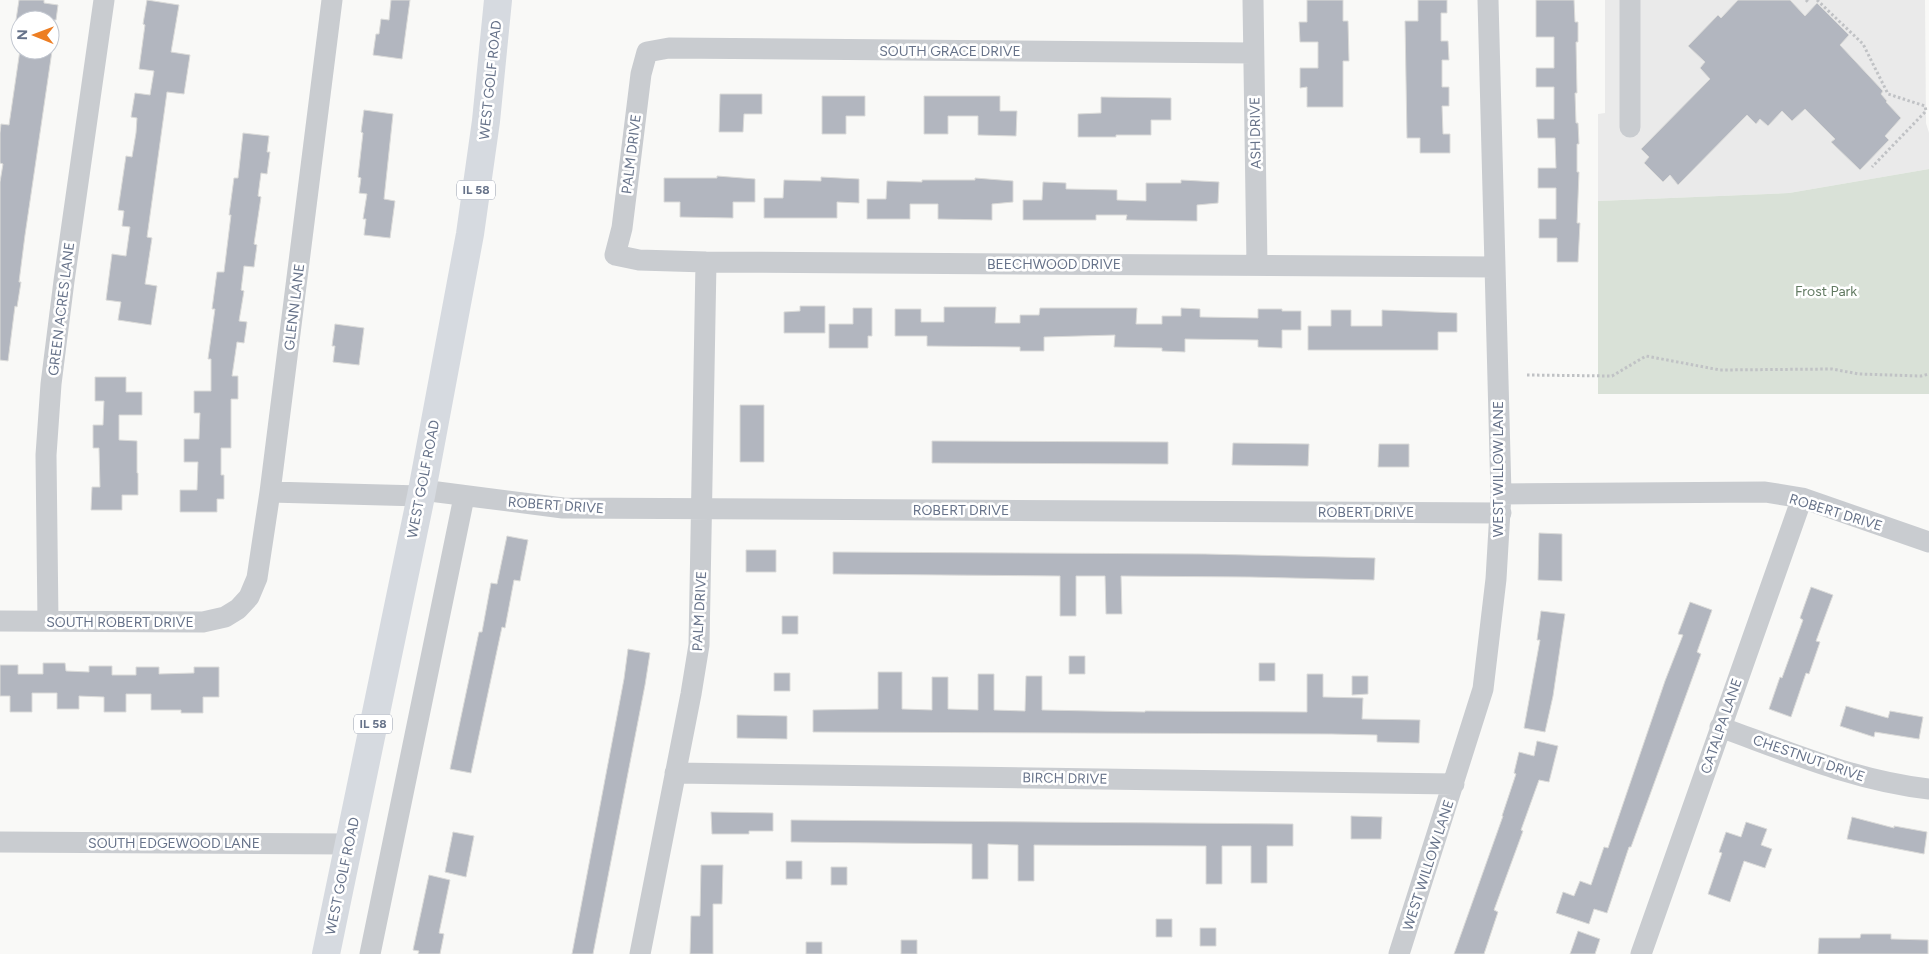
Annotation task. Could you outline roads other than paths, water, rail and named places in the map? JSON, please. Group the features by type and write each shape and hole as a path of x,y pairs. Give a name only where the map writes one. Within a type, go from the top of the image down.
{"main road":[{"name":"WEST GOLF ROAD","path":"326,954 421,493 470,234 486,121 498,0"}],"street":[{"name":"GREEN ACRES LANE","path":"48,621 46,455 51,384 104,0"},
{"name":"GLENN LANE","path":"238,609 249,597 257,578 270,492 332,0"},
{"name":"ASH DRIVE","path":"1253,0 1257,265"},
{"name":"WEST WILLOW LANE","path":"1399,954 1483,689 1496,579 1501,503 1488,0"},
{"path":"1630,0 1630,126"},
{"name":"SOUTH GRACE DRIVE","path":"647,52 669,48 1253,53"},
{"name":"PALM DRIVE","path":"614,255 622,228 641,74 647,52"},
{"name":"BEECHWOOD DRIVE","path":"614,255 639,260 706,262 1494,267"},
{"name":"PALM DRIVE","path":"640,954 692,694 699,645 706,262"},
{"name":"ROBERT DRIVE","path":"270,492 421,493 564,508 702,509 1501,503 1764,492 1802,498 1929,542"},
{"path":"370,954 464,497"},
{"name":"CATALPA LANE","path":"1641,954 1802,498"},
{"name":"SOUTH ROBERT DRIVE","path":"0,621 203,622 225,617 238,609"},
{"name":"CHESTNUT DRIVE","path":"1720,727 1842,772 1898,785 1929,789"},
{"name":"BIRCH DRIVE","path":"676,772 1454,784"},
{"name":"SOUTH EDGEWOOD LANE","path":"0,842 349,844"}],"park label":[{"name":"Frost Park","path":"1826,291"}]}
